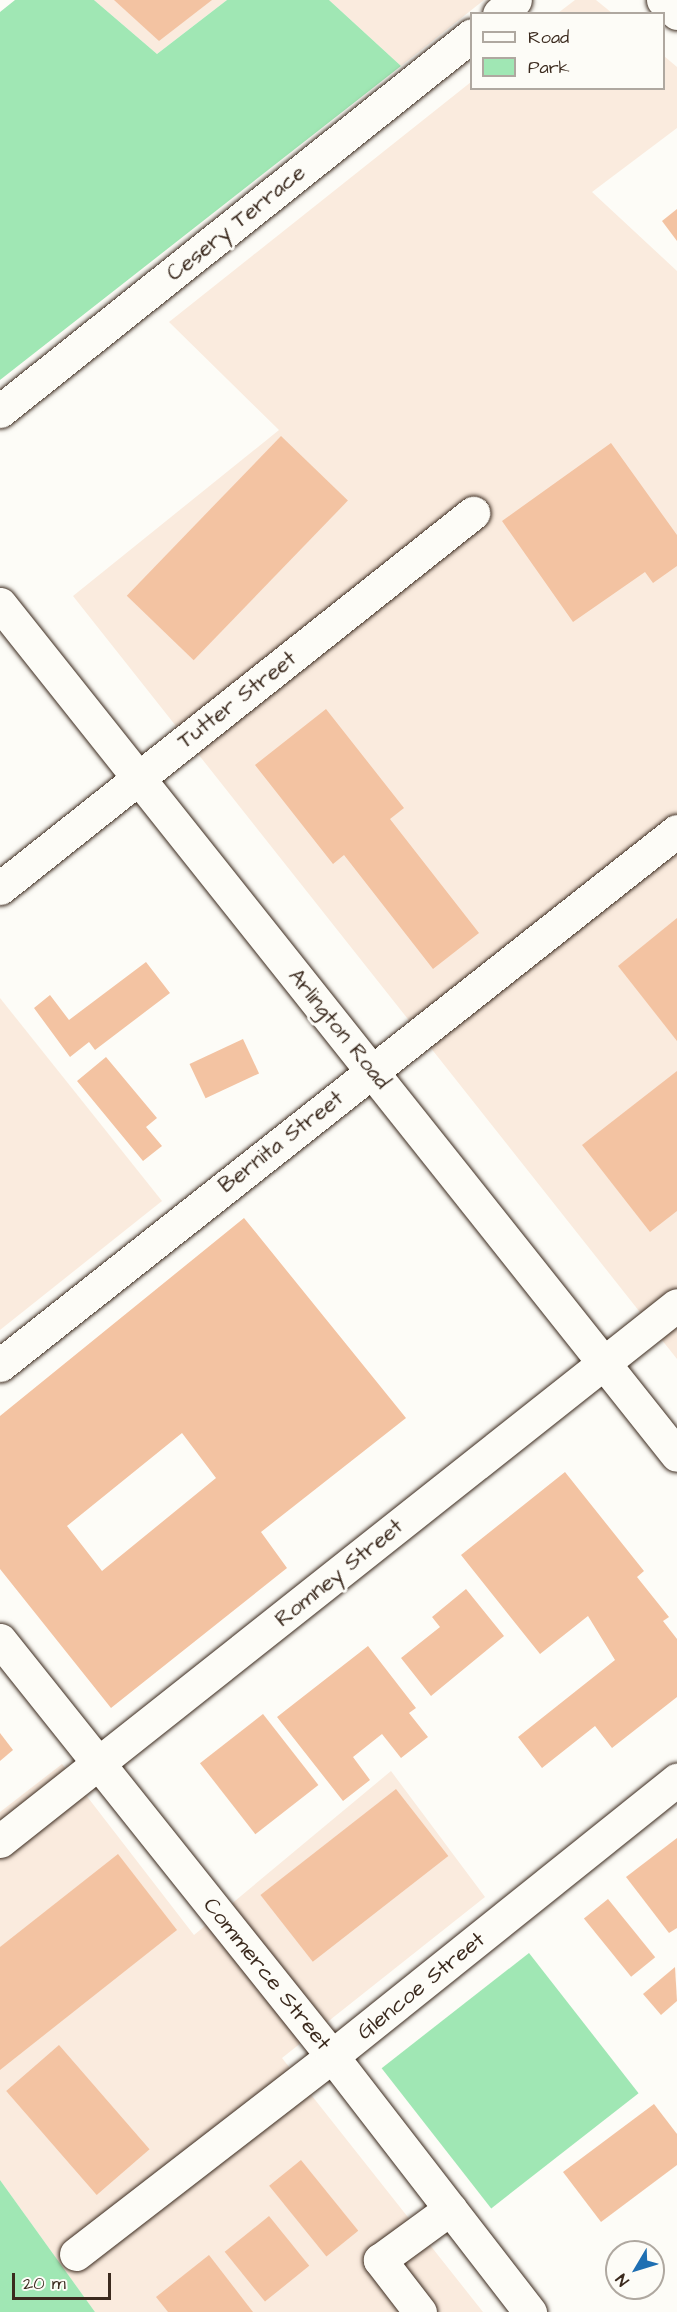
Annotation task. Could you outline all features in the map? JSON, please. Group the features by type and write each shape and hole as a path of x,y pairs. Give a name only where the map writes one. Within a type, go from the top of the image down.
{"street":[{"path":"501,12 516,0"},
{"path":"663,0 677,13"},
{"name":"Cesery Terrace","path":"0,411 470,36"},
{"name":"Tutter Street","path":"0,888 473,513"},
{"name":"Arlington Road","path":"0,604 677,1455"},
{"name":"Bernita Street","path":"0,1365 677,831"},
{"name":"Romney Street","path":"0,1841 677,1305"},
{"name":"Commerce Street","path":"0,1640 332,2056 530,2312"},
{"name":"Glencoe Street","path":"76,2254 332,2056 677,1780"},
{"path":"420,2312 380,2260 450,2209"}],"shaded area":[{"path":"94,0 227,0 157,54"},
{"path":"329,0 484,0 401,66"},
{"path":"575,0 596,0 611,12 559,12"},
{"path":"665,57 677,67 677,128 592,192 677,271 677,1359 73,596 279,430 169,322 470,83 470,90 665,90"},
{"path":"0,998 162,1201 0,1330"},
{"path":"62,1764 194,1935 391,1771 485,1897 282,2058 483,2312 95,2312 0,2180 0,1812"}],"green space":[{"path":"15,0 94,0 157,54 227,0 329,0 401,66 0,380 0,12"},
{"path":"529,1953 639,2093 491,2208 382,2068"},
{"path":"0,2180 95,2312 0,2312"}],"building":[{"path":"114,0 212,0 159,41"},
{"path":"677,209 677,241 662,221"},
{"path":"281,436 348,501 194,660 127,596"},
{"path":"611,443 677,535 677,566 653,583 645,572 573,622 502,521"},
{"path":"326,709 404,808 390,819 479,933 433,969 344,855 333,864 255,765"},
{"path":"677,918 677,1041 618,966"},
{"path":"146,962 170,993 95,1050 89,1042 70,1057 34,1008 50,995 69,1020"},
{"path":"243,1039 259,1073 206,1098 190,1064"},
{"path":"106,1057 157,1118 146,1127 162,1146 143,1161 77,1081"},
{"path":"677,1071 677,1211 650,1232 582,1145"},
{"path":"244,1218 406,1418 261,1532 287,1568 111,1708 0,1569 0,1416","holes":["182,1433 216,1478 102,1571 67,1526"]},
{"path":"565,1472 644,1571 637,1577 669,1617 663,1621 677,1639 677,1697 612,1748 595,1726 542,1768 518,1737 615,1660 588,1616 540,1654 461,1555"},
{"path":"466,1589 504,1636 431,1696 401,1658 440,1627 432,1617"},
{"path":"368,1646 416,1708 409,1713 428,1737 401,1758 382,1734 353,1757 370,1780 343,1801 277,1717"},
{"path":"263,1714 318,1785 255,1834 200,1763"},
{"path":"0,1733 13,1750 0,1761"},
{"path":"396,1789 448,1856 313,1962 260,1895"},
{"path":"677,1838 677,1928 669,1933 626,1877"},
{"path":"118,1854 177,1930 0,2070 0,1947"},
{"path":"608,1899 655,1957 631,1977 584,1919"},
{"path":"675,1967 677,2001 661,2015 643,1994"},
{"path":"59,2045 150,2149 97,2195 6,2091"},
{"path":"654,2104 677,2134 677,2165 601,2222 563,2172"},
{"path":"301,2160 358,2231 326,2257 269,2186"},
{"path":"269,2216 309,2266 265,2302 225,2252"},
{"path":"209,2255 253,2312 168,2312 156,2297"}]}
